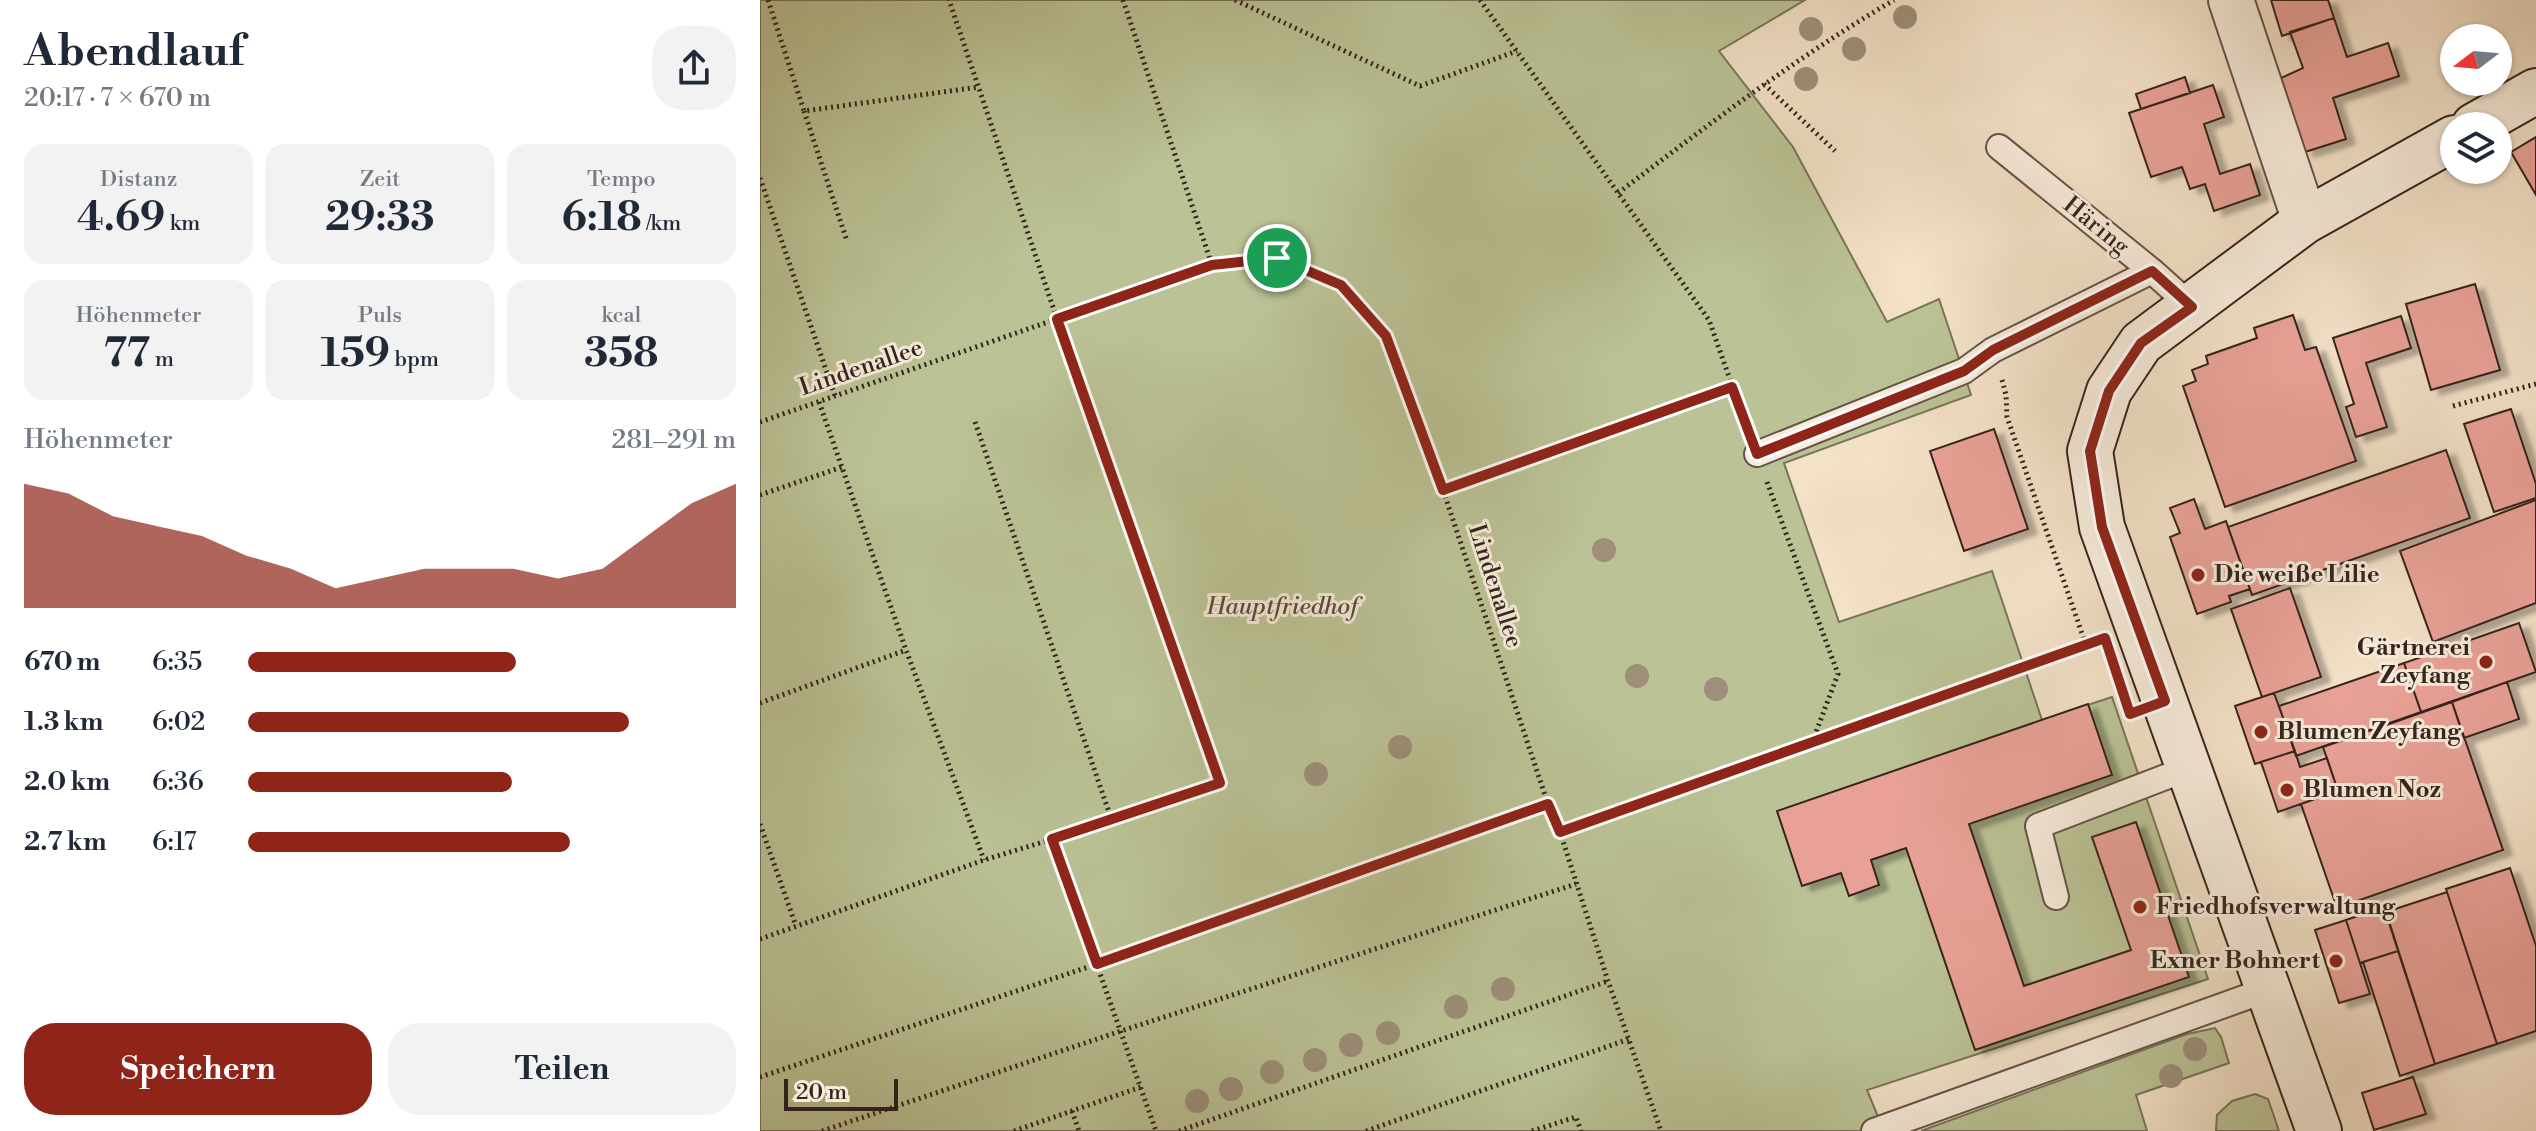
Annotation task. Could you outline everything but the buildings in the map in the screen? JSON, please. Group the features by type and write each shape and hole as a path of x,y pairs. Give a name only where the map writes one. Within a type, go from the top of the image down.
{"street":[{"path":"2231,0 2305,221"},
{"path":"2499,112 2536,91"},
{"path":"2319,1131 2102,527 2090,451 2109,391 2141,343 2305,221 2440,146"}],"lane":[{"name":"Häring","path":"1999,147 2192,307"},
{"path":"1757,454 1964,371 1993,350 2152,271"},
{"path":"2056,897 2038,826 2189,768"},
{"path":"1874,1131 2269,989"}],"path":[{"path":"768,0 847,241"},
{"path":"760,939 984,860 1112,821 1220,783 949,0"},
{"path":"1123,0 1212,265"},
{"path":"1235,0 1420,86 1517,51"},
{"path":"1480,0 1709,320 1838,674 1813,740"},
{"path":"1618,193 1764,84 1894,0"},
{"path":"1764,84 1835,151"},
{"path":"804,111 979,87"},
{"path":"760,178 835,396"},
{"name":"Lindenallee","path":"760,422 1212,265 1277,258 1341,285 1386,336 1443,490 1661,1131"},
{"path":"2453,406 2536,384"},
{"path":"1443,490 1732,387"},
{"path":"2006,395 2007,417 2086,645"},
{"path":"819,402 984,860"},
{"path":"975,422 1112,821"},
{"path":"760,495 842,467"},
{"path":"1560,832 2105,638"},
{"path":"760,703 906,650"},
{"path":"760,1077 1097,964 1548,804"},
{"path":"760,824 796,926"},
{"path":"1052,839 1156,1131"},
{"path":"822,1131 1576,884"},
{"path":"1179,1131 1608,981"},
{"path":"1366,1131 1629,1039"},
{"path":"1014,1131 1141,1087"},
{"path":"1072,1111 1079,1131"},
{"path":"1532,1131 1576,1117 1581,1131"}],"green space":[{"name":"Hauptfriedhof","path":"760,0 1805,0 1719,51 1793,147 1887,322 1939,299 1971,395 1784,463 1839,622 1992,571 2042,720 2112,697 2208,979 1867,1090 1884,1131 760,1131"},
{"path":"2215,1028 2229,1063 2136,1095 2147,1131 1921,1131 2187,1034"},
{"path":"2255,1094 2268,1099 2279,1131 2216,1131 2217,1115 2232,1101"}],"place":[{"name":"Die weiße Lilie","path":"2198,575"},
{"name":"Gärtnerei Zeyfang","path":"2486,662"},
{"name":"Blumen Zeyfang","path":"2261,732"},
{"name":"Blumen Noz","path":"2287,790"},
{"name":"Friedhofsverwaltung","path":"2140,907"},
{"name":"Exner Bohnert","path":"2336,961"}],"route":[{"path":"1277,258 1341,285 1386,336 1443,490 1732,387 1757,454 1964,371 1993,350 2152,271 2192,307 2141,343 2109,391 2090,451 2102,527 2165,701 2130,714 2105,638 1560,832 1548,804 1097,964 1052,839 1220,783 1057,319 1212,265 1277,258"}]}
